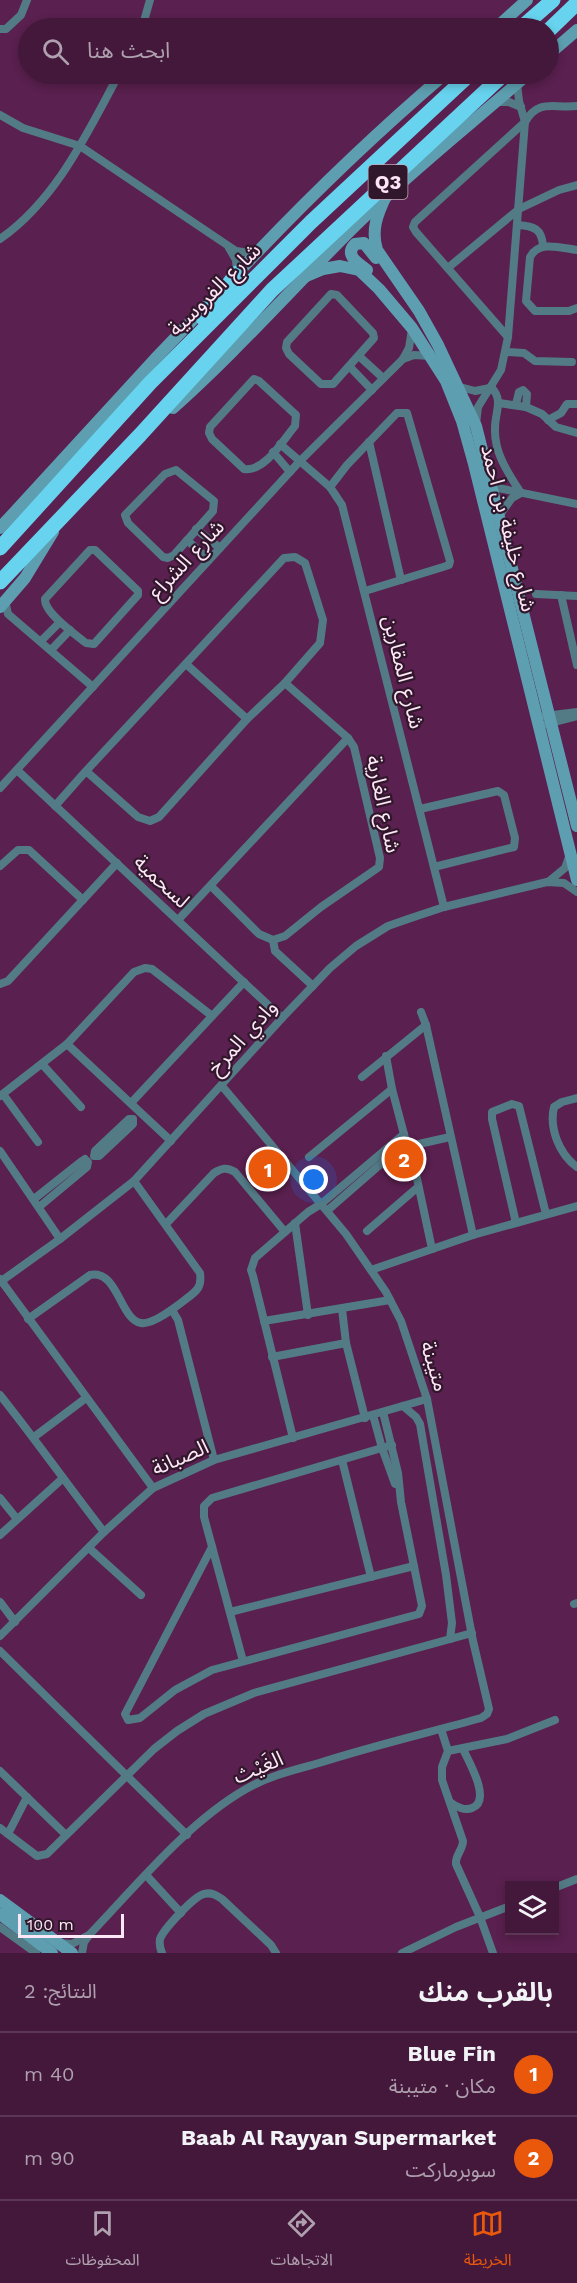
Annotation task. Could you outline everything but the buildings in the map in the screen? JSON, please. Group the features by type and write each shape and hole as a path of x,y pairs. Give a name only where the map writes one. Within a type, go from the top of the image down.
{"highway":[{"path":"533,18 554,0"},
{"path":"559,21 577,3"},
{"name":"شارع الفروسية","path":"0,548 150,383 311,222 459,84"},
{"name":"شارع الفروسية","path":"0,582 140,435 272,290 493,84"},
{"path":"150,383 237,273"}],"main road":[{"path":"507,18 527,0"},
{"path":"559,46 577,30"},
{"name":"شارع الفروسية","path":"0,528 259,250 383,129 434,84"},
{"name":"شارع الفروسية","path":"140,435 214,370 386,196 516,84"},
{"name":"شارع خليفة بن احمد","path":"386,196 374,225 377,250 424,320 460,387 476,426 577,826"},
{"path":"383,295 375,276 352,259 352,247 359,243 367,245 385,269 398,279"},
{"name":"شارع خليفة بن احمد","path":"304,277 323,269 340,266 359,270 412,328 446,381 474,464 577,880"},
{"name":"شارع الفروسية","path":"3,609 25,578 63,514"},
{"path":"0,1900 56,1948"},
{"path":"0,1914 56,1948 72,1953"}],"street":[{"path":"0,29 6,29 21,15 27,0"},
{"path":"145,18 150,0"},
{"path":"0,239 17,227 37,207 80,146 114,84"},
{"path":"476,426 478,407 501,370 508,337 525,122 520,107 517,84"},
{"path":"496,102 509,102 520,107"},
{"path":"508,337 413,227 415,222 525,122 530,113 537,108 577,105"},
{"path":"0,115 23,128 80,146 227,246 242,253 259,250"},
{"path":"449,267 519,208 559,190 577,185"},
{"path":"518,225 535,227 541,232 543,246"},
{"path":"227,246 236,260 237,273"},
{"path":"577,250 543,246 533,251 530,257 526,301 535,311 569,311 577,308"},
{"path":"331,294 336,295 373,333 374,338 371,344 350,367 333,384 321,384 289,354 286,348 287,342 331,294"},
{"name":"شارع الشراع","path":"0,788 299,462 403,359 409,348 412,328"},
{"path":"506,352 524,353 535,361 572,362"},
{"path":"403,359 414,355 431,356"},
{"path":"359,356 383,378"},
{"path":"350,367 372,390"},
{"path":"254,379 296,415 295,426 280,444 256,469 244,469 212,439 209,433 210,427 254,379"},
{"path":"460,387 475,391 491,387"},
{"path":"491,387 497,394 499,403 495,427 499,454 521,493"},
{"path":"516,404 519,392 523,390 527,394 526,407"},
{"path":"499,403 526,407 542,414 556,427 577,433"},
{"path":"548,420 562,411 567,404 577,404"},
{"path":"327,485 397,413 404,412 409,416 450,554 449,565 365,589"},
{"path":"369,442 401,579"},
{"name":"شارع المقارين","path":"280,444 327,485 342,505 444,907"},
{"path":"273,452 290,472"},
{"path":"176,470 214,501 213,511 196,529 174,555 168,558 128,523 125,515 165,474 176,470"},
{"path":"493,487 577,504"},
{"path":"500,516 512,498 521,493"},
{"path":"196,529 220,548"},
{"path":"187,540 209,560"},
{"path":"90,550 95,550 138,591 137,598 94,644 86,643 60,622 45,606 45,599 90,550"},
{"path":"55,806 86,771 284,558 295,556 305,563 323,620 320,643 285,683 247,719 159,817 150,821 138,817 86,771"},
{"path":"536,594 577,596"},
{"path":"561,595 577,665"},
{"path":"3,609 93,687"},
{"path":"41,641 60,622"},
{"path":"51,650 70,630"},
{"path":"186,664 247,719"},
{"path":"285,683 348,738"},
{"path":"551,719 577,712"},
{"path":"537,721 577,716"},
{"name":"شارع الغارية","path":"178,920 348,738 354,747 380,858 379,867 321,907 285,936 273,940"},
{"name":"لسحمية","path":"17,770 282,1018"},
{"path":"420,809 498,791 504,795 515,838 514,847 434,867"},
{"path":"0,866 18,850 29,850 83,900"},
{"path":"547,882 565,868 570,854"},
{"path":"0,984 8,981 117,864"},
{"path":"547,882 564,883 577,892"},
{"name":"وادي المرخ","path":"0,1281 60,1239 134,1181 282,1018 343,956 370,936 388,926 444,907 547,882"},
{"path":"211,886 260,934 273,940 274,951 313,986"},
{"path":"38,1142 1,1094 67,1044 134,972 152,969 212,1016"},
{"path":"131,1103 244,982"},
{"path":"421,1012 426,1025 473,1235"},
{"path":"363,1077 426,1025"},
{"path":"67,1044 171,1141"},
{"path":"386,1056 392,1089 407,1141 432,1249"},
{"path":"42,1064 81,1107"},
{"name":"متيبنة","path":"222,1086 324,1207 371,1270 401,1321 427,1399 488,1704 487,1713"},
{"path":"309,1157 392,1089"},
{"path":"577,1098 554,1107 551,1119 557,1140 566,1157 577,1167"},
{"path":"516,1223 492,1119 492,1112 512,1104 519,1106 546,1214"},
{"path":"107,1144 134,1122 133,1119 140,1111"},
{"path":"293,1438 252,1270 255,1258 295,1223 324,1207 407,1141 450,1137"},
{"path":"0,1151 60,1239"},
{"path":"166,1224 214,1173 221,1168 228,1168 235,1172 285,1232"},
{"path":"36,1203 72,1174"},
{"path":"28,1319 90,1275 103,1276 133,1319 141,1323 149,1322 172,1310 198,1290 201,1282 200,1273 134,1181"},
{"path":"367,1231 418,1187"},
{"path":"371,1270 473,1235 577,1206"},
{"path":"295,1223 308,1315"},
{"path":"0,1281 153,1488"},
{"path":"264,1322 390,1300"},
{"path":"342,1309 346,1344 369,1416 401,1502"},
{"path":"172,1310 178,1320 214,1460"},
{"path":"272,1357 346,1344"},
{"path":"0,1395 104,1532"},
{"path":"34,1437 86,1398"},
{"name":"الصبانة","path":"0,1636 104,1532 153,1488 214,1460 427,1399"},
{"name":"متيبنة","path":"403,1406 420,1424 452,1623 450,1639"},
{"path":"212,1547 125,1717 131,1721 136,1720 188,1682 213,1670 418,1614 422,1606 392,1445 383,1412"},
{"path":"243,1661 202,1512 207,1501 392,1445"},
{"path":"342,1460 371,1577"},
{"path":"0,1536 62,1479"},
{"path":"0,1498 17,1519"},
{"path":"89,1548 141,1595"},
{"path":"230,1612 414,1566"},
{"path":"0,1602 15,1622"},
{"path":"27,1797 4,1831 37,1856 42,1856 47,1854 154,1749 204,1714 244,1697 472,1633"},
{"path":"0,1651 186,1834"},
{"name":"الغَيْث","path":"82,1953 84,1942 90,1934 186,1834 224,1802 277,1775 400,1738 481,1718 487,1713"},
{"path":"448,1751 507,1738 555,1720"},
{"path":"441,1729 448,1751 442,1773 463,1841 456,1864 480,1917 493,1953"},
{"path":"450,1802 467,1809 476,1806 481,1799 481,1792 463,1749"},
{"path":"0,1771 66,1835"},
{"path":"146,1875 182,1913"},
{"path":"559,1886 577,1879"},
{"path":"162,1953 160,1937 182,1913 206,1893 217,1895 271,1945 276,1953"},
{"path":"402,1953 424,1941 505,1908"},
{"path":"0,1927 28,1950 36,1953"},
{"name":"الغَيْث","path":"56,1948 72,1944 90,1934"}],"place":[{"name":"Baab Al Rayyan Supermarket","path":"404,1159"},
{"name":"Blue Fin","path":"268,1169"}]}
